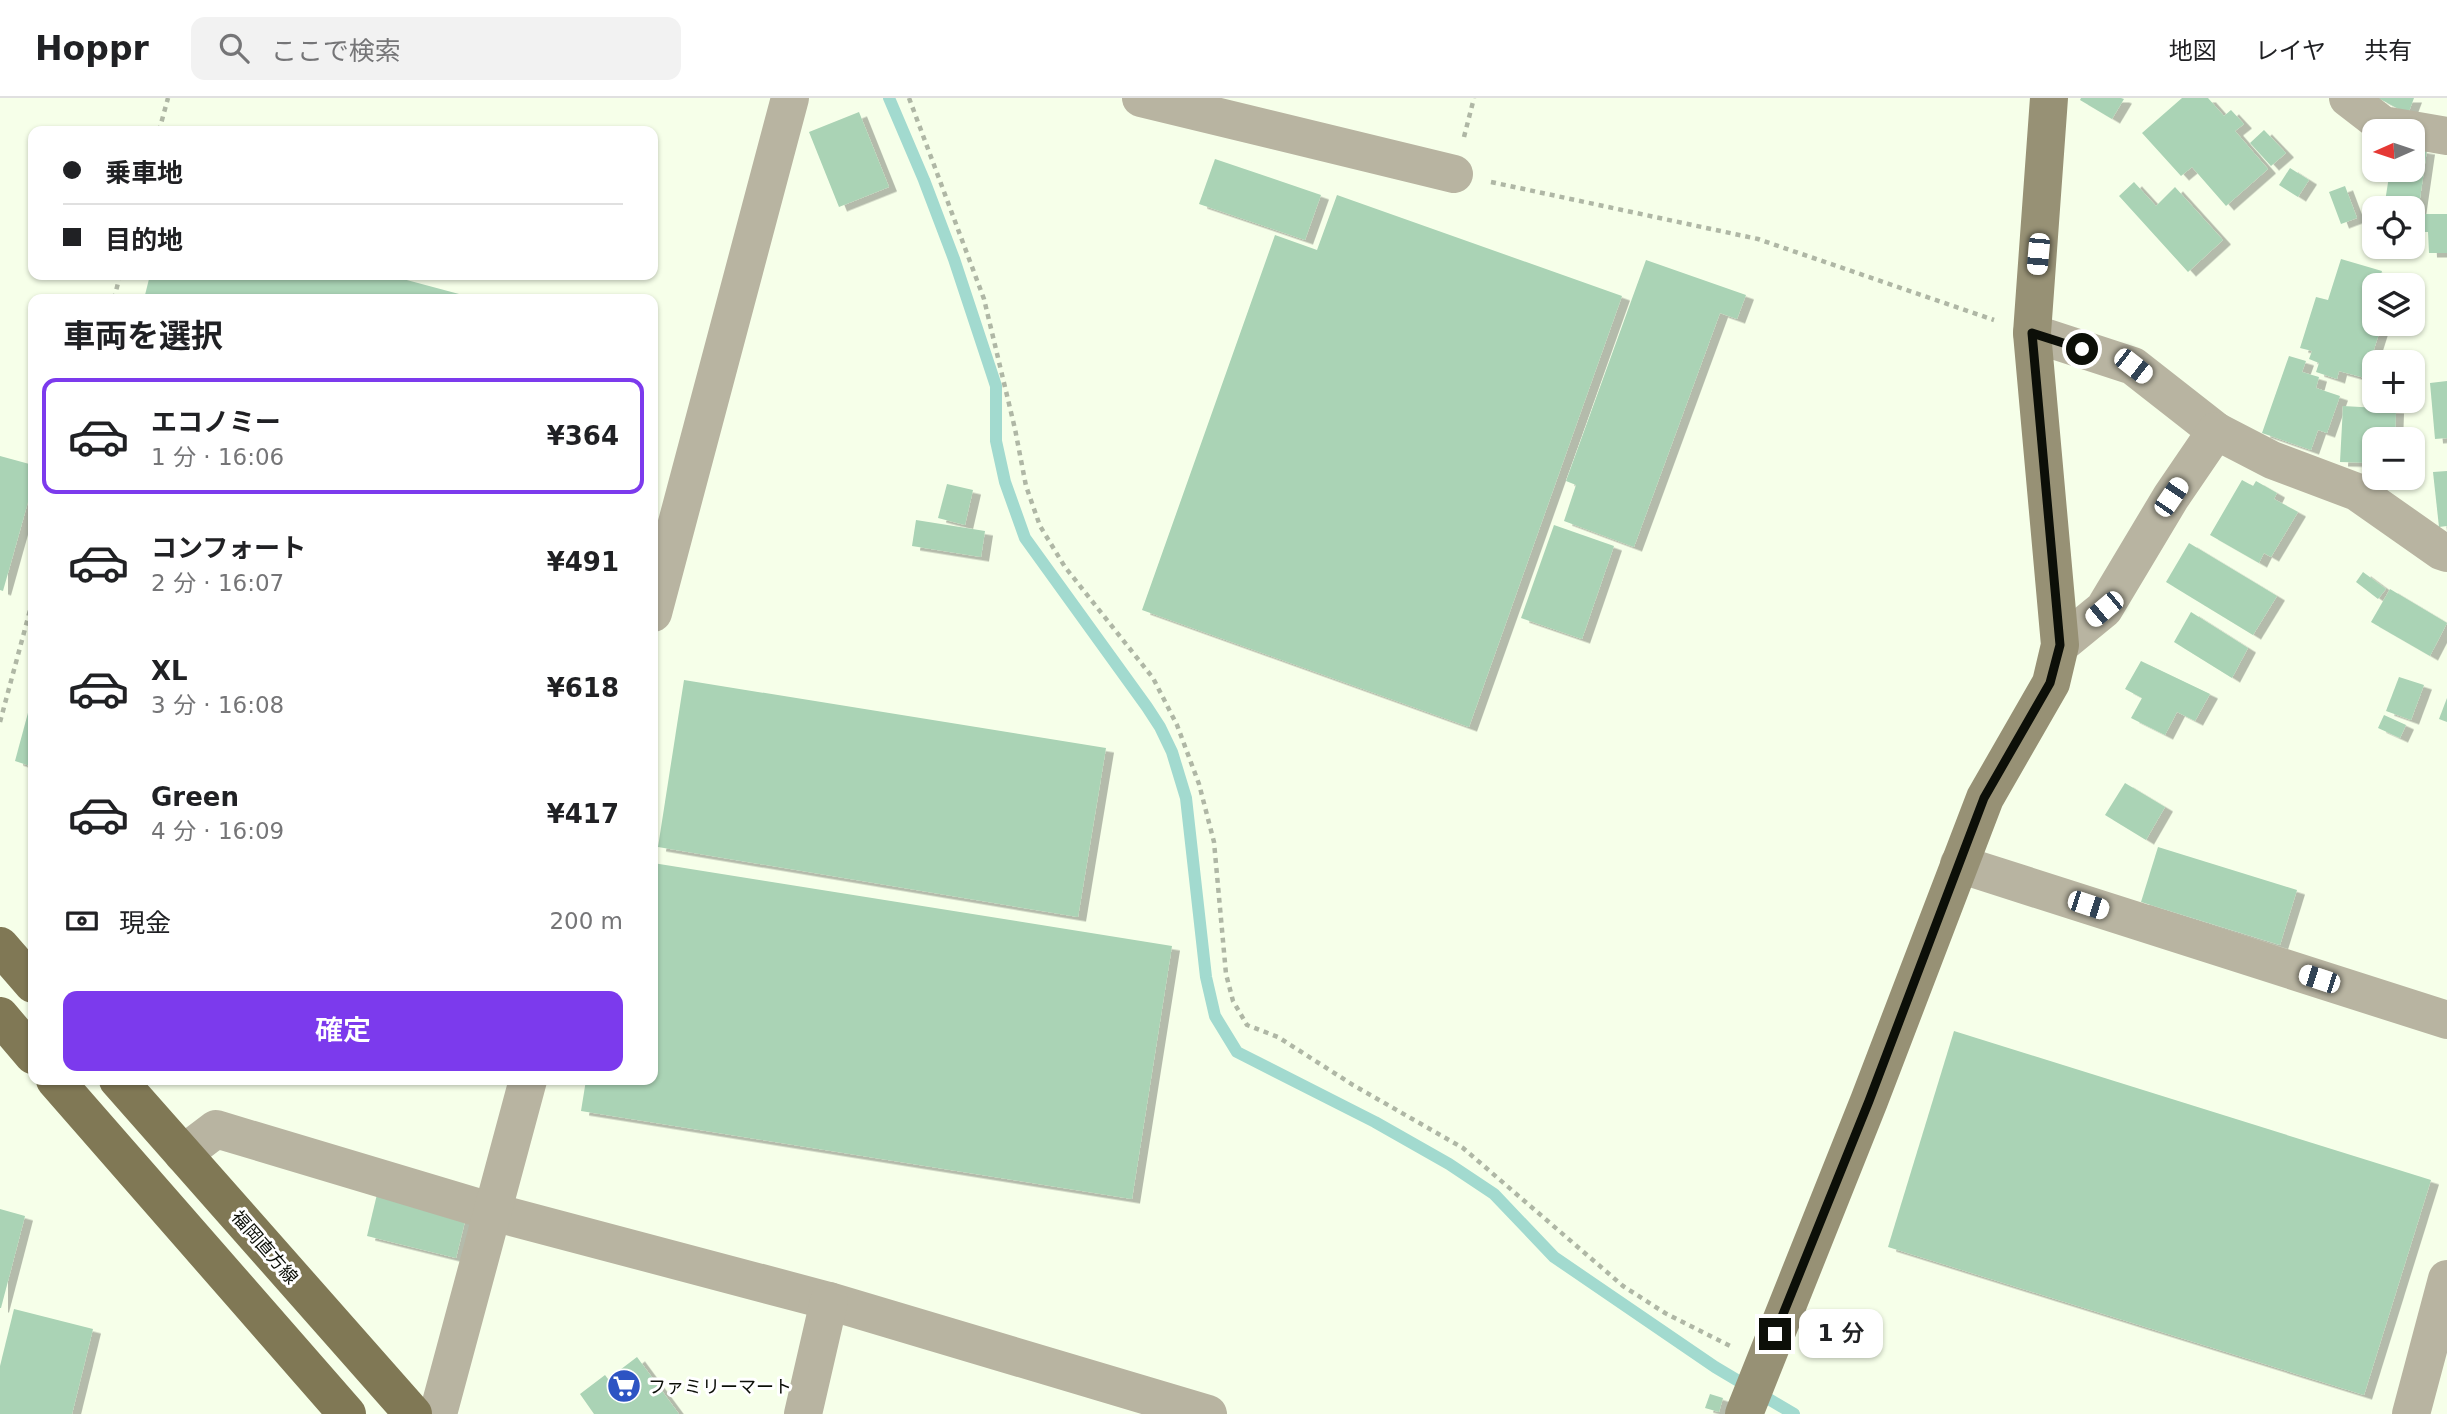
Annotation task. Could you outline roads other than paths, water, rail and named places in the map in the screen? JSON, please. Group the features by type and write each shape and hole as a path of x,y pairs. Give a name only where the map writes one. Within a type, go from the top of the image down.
{"main road":[{"path":"0,946 28,978"},
{"path":"0,1016 28,1049"},
{"path":"59,1085 347,1414"},
{"name":"福岡直方線","path":"122,1085 413,1414"}],"street":[{"path":"658,594 790,98"},
{"path":"1140,98 1454,174"},
{"path":"1744,1414 1874,1088 1984,798 2050,683 2060,645 2032,333 2049,98"},
{"path":"2348,98 2384,125 2447,136"},
{"path":"2032,333 2133,366 2216,431 2272,460 2357,492 2447,553"},
{"path":"2060,645 2104,609 2171,497 2216,431"},
{"path":"1959,864 2447,1020"},
{"path":"438,1414 527,1085"},
{"path":"183,1154 216,1129 493,1212 830,1301 1208,1414"},
{"path":"2411,1414 2447,1279"},
{"path":"803,1414 830,1301"}],"waterway":[{"path":"889,98 954,259 996,386 996,441 1005,482 1025,538 1147,707 1172,752 1186,798 1206,977 1215,1016 1237,1052 1375,1122 1449,1164 1494,1194 1554,1257 1715,1367 1794,1414"}],"place":[{"name":"ファミリーマート","path":"624,1386"}]}
